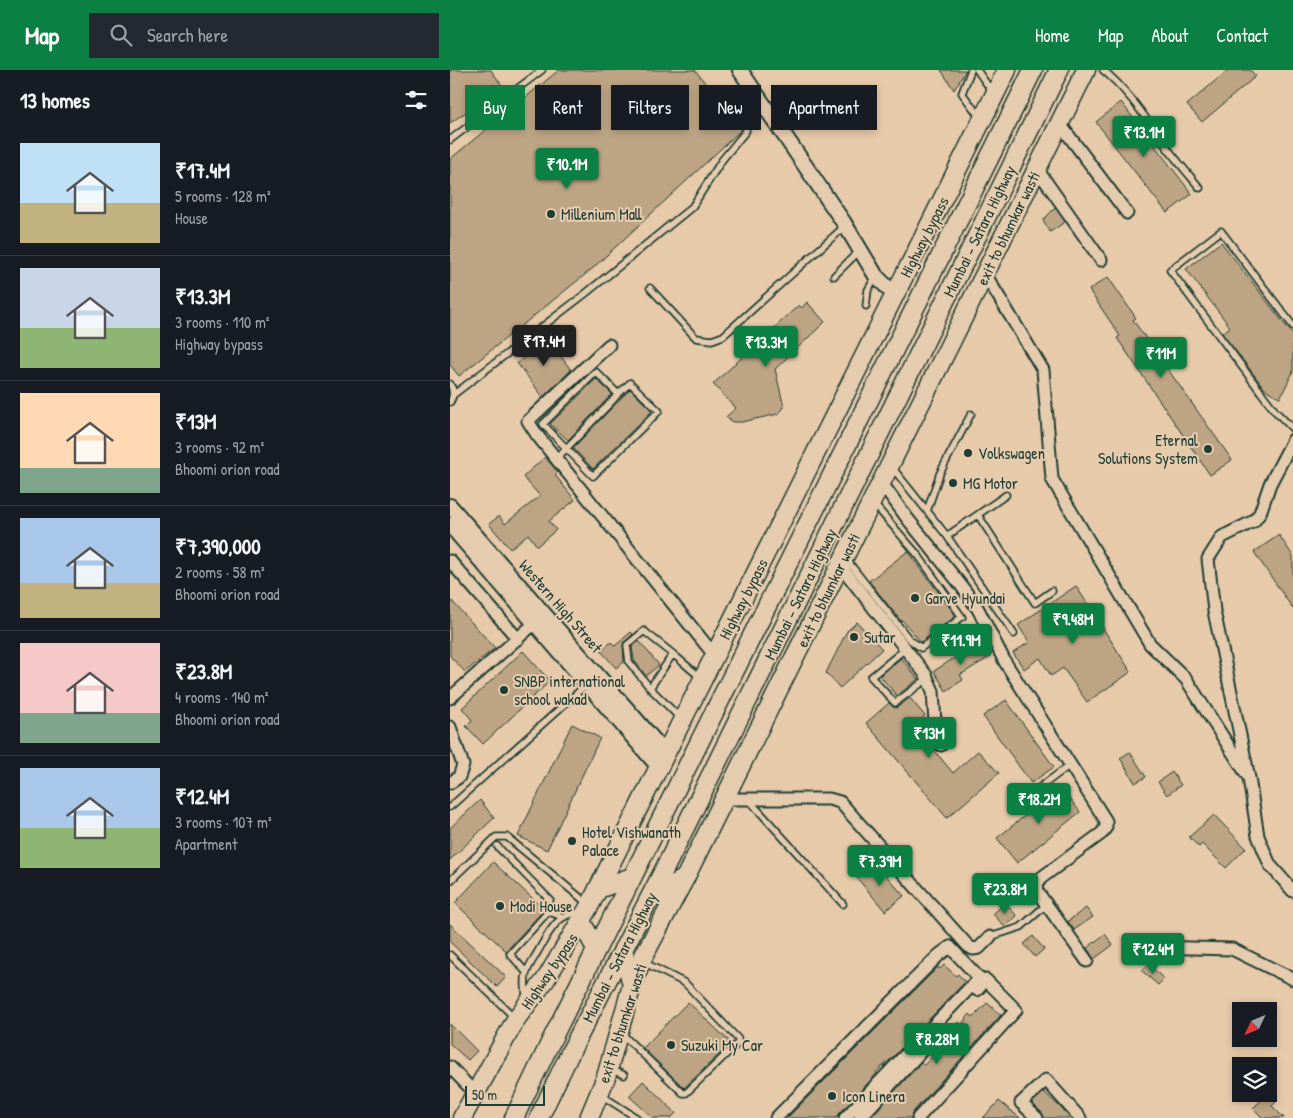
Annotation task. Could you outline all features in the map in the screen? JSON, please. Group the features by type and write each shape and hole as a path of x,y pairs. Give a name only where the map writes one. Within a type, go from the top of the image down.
{"main road":[{"name":"Highway bypass","path":"462,1118 516,1019 550,972 589,908 1007,70"},
{"name":"Mumbai - Satara Highway","path":"514,1118 596,949 1033,70"},
{"name":"Mumbai - Satara Highway","path":"539,1118 1059,70"},
{"name":"exit to bhumkar wasti","path":"588,1118 599,1094 616,1072 619,1032 641,961 724,799 1086,70"},
{"path":"596,949 589,908 632,877"},
{"path":"648,900 684,878"},
{"path":"623,949 632,985"}],"street":[{"path":"740,70 747,85"},
{"path":"761,111 846,226 876,276 895,295"},
{"path":"1060,124 1127,213"},
{"path":"1037,169 1101,260"},
{"path":"985,274 1043,370 1052,479 1150,644 1186,679 1249,778"},
{"path":"609,345 528,421 556,459 715,656"},
{"path":"1293,440 1270,484 1260,513 1254,521 1222,537 1208,560 1214,612 1249,778 1258,836 1270,865 1293,891"},
{"path":"882,482 907,518 978,609 1005,662 1106,821 1106,827 1102,833 1041,878 1036,890 1087,961"},
{"name":"Western High Street","path":"452,511 592,679 662,759"},
{"name":"Western High Street","path":"450,525 535,623 592,679"},
{"path":"450,561 518,639"},
{"path":"842,561 928,679 933,691 935,723 941,745"},
{"path":"450,698 535,623"},
{"path":"450,727 463,765 459,777 450,784"},
{"path":"724,799 829,799 840,802 968,946 973,949 979,948 990,937"},
{"path":"1152,947 1232,949 1293,979"},
{"path":"776,1118 939,955 950,948 979,978 845,1118"},
{"path":"860,1118 986,980 1016,1010 918,1118"},
{"path":"450,1067 475,1093"},
{"path":"1036,1118 1021,1103 1046,1080 1080,1118"}],"lane":[{"path":"450,140 542,70"},
{"path":"971,70 962,93 982,120"},
{"path":"977,70 995,95"},
{"path":"1103,70 1122,88 1200,188"},
{"path":"450,402 453,396 585,294 692,207 722,160 746,130"},
{"path":"650,288 696,338 712,340 723,336 846,226"},
{"path":"1293,326 1221,231 1170,270 1275,411 1293,429"},
{"path":"834,276 860,250"},
{"path":"866,306 868,290 876,276"},
{"path":"556,459 566,449 618,394 630,383 659,411 593,476 566,449 543,424 596,372 618,394"},
{"path":"450,384 453,388 453,396"},
{"path":"927,511 940,473 971,414"},
{"path":"890,465 947,536 1014,634"},
{"path":"947,536 1006,495"},
{"path":"842,561 910,639 921,648 962,617 918,555 872,502"},
{"path":"978,515 1035,603 1052,591"},
{"path":"682,721 650,688 629,662 627,645 644,631 661,643 703,680"},
{"path":"905,649 871,677 895,703 928,679"},
{"path":"650,688 672,654"},
{"path":"450,807 592,679"},
{"path":"1028,796 1070,765"},
{"path":"750,800 843,904"},
{"path":"450,881 496,837 507,838 589,908"},
{"path":"497,846 550,900 547,911 510,954 526,972"},
{"path":"990,937 1021,927 1046,905"},
{"path":"527,1004 526,972 552,928 563,917 589,908"},
{"path":"547,911 563,917"},
{"path":"450,955 516,1019"},
{"path":"619,1032 683,1093 686,1093 738,1042 738,1039 685,983 641,961"},
{"path":"599,1094 637,1118"}],"building":[{"path":"450,70 491,70 502,85 465,85 465,113 450,123"},
{"name":"Millenium Mall","path":"559,70 695,70 707,85 699,85 699,130 741,130 592,269 459,376 450,365 450,159 486,130 525,130 525,98 535,90 535,130 601,130 601,85 541,85"},
{"path":"941,70 966,70 954,90"},
{"path":"1228,70 1250,70 1256,76 1202,122 1187,105"},
{"path":"1121,102 1192,194 1167,213 1096,122"},
{"path":"1055,208 1065,222 1050,232 1043,220"},
{"path":"1221,242 1293,335 1293,372 1280,398 1265,389 1222,333 1230,327 1186,269"},
{"path":"1108,277 1136,318 1133,320 1232,460 1210,475 1117,338 1120,336 1089,290"},
{"path":"807,302 825,322 775,369 783,409 778,414 742,422 733,422 726,417 736,408 713,384 799,305 802,308"},
{"path":"548,339 571,370 543,397 517,363"},
{"path":"596,379 612,394 568,440 550,424"},
{"path":"630,389 652,411 593,469 573,448"},
{"path":"545,457 558,472 555,475 575,500 549,521 556,530 537,546 528,534 510,549 489,524 499,516 505,524 540,496 523,477"},
{"path":"1279,535 1293,556 1293,609 1254,552"},
{"name":"Garve Hyundai","path":"908,551 956,616 921,642 901,621 869,581"},
{"path":"1076,586 1131,672 1087,702 1063,668 1051,676 1040,658 1024,669 1013,653 1029,642 1018,625"},
{"path":"450,599 495,648 465,672 450,656"},
{"path":"857,622 882,649 840,688 826,673 847,631"},
{"path":"631,632 633,634 623,644 624,662 616,668 601,651 611,642 615,646"},
{"path":"639,641 659,665 646,676 634,660 632,647"},
{"path":"980,642 990,657 960,675 963,680 946,691 934,671"},
{"path":"523,651 550,681 483,744 466,726 472,720 462,708"},
{"path":"901,658 918,679 897,696 880,676"},
{"path":"910,698 925,716 913,725 953,773 978,751 999,773 947,818 866,723 889,703 896,708"},
{"path":"1006,700 1054,767 1031,783 983,716"},
{"path":"572,724 600,738 547,850 518,836"},
{"path":"1130,752 1146,777 1135,783 1120,758"},
{"path":"1172,772 1181,785 1167,795 1158,782"},
{"path":"1061,787 1080,812 1017,863 997,838"},
{"path":"480,800 494,818 450,860 450,828"},
{"path":"1214,815 1246,848 1226,868 1202,844 1199,847 1189,837"},
{"name":"Modi House","path":"493,862 543,908 542,912 506,951 455,903"},
{"path":"875,863 904,896 885,911 857,878"},
{"path":"1005,903 1017,916 1005,927 993,914"},
{"path":"1086,908 1093,917 1074,930 1068,921"},
{"path":"450,924 506,977 497,987 450,942"},
{"path":"1105,934 1113,945 1094,959 1087,948"},
{"path":"1033,936 1044,949 1035,957 1024,944"},
{"path":"1148,964 1164,979 1158,985 1142,971"},
{"path":"944,965 956,976 958,974 965,982 891,1059 876,1072 836,1118 787,1118 938,967 940,969"},
{"path":"688,1002 731,1043 684,1088 643,1048"},
{"path":"987,1003 1001,1015 912,1113 911,1118 870,1118 920,1063 924,1065 934,1055 932,1051 959,1022 961,1025 970,1014 973,1017"},
{"path":"450,1024 477,1051 468,1060 450,1044"},
{"path":"643,1081 676,1113 671,1118 653,1118 629,1096"},
{"path":"1044,1092 1070,1118 1044,1118 1042,1113 1032,1103"},
{"path":"999,1101 1020,1118 983,1118"},
{"path":"1259,1102 1276,1102 1272,1106 1284,1118 1263,1118 1253,1108"}],"place":[{"name":"Millenium Mall","path":"551,214"},
{"name":"Eternal Solutions System","path":"1208,449"},
{"name":"Volkswagen","path":"968,453"},
{"name":"MG Motor","path":"953,483"},
{"name":"Garve Hyundai","path":"915,598"},
{"name":"Sutar","path":"854,637"},
{"name":"SNBP international school wakad","path":"504,690"},
{"name":"Hotel Vishwanath Palace","path":"572,841"},
{"name":"Modi House","path":"500,906"},
{"name":"Suzuki My Car","path":"671,1045"},
{"name":"Icon Linera","path":"832,1096"}]}
